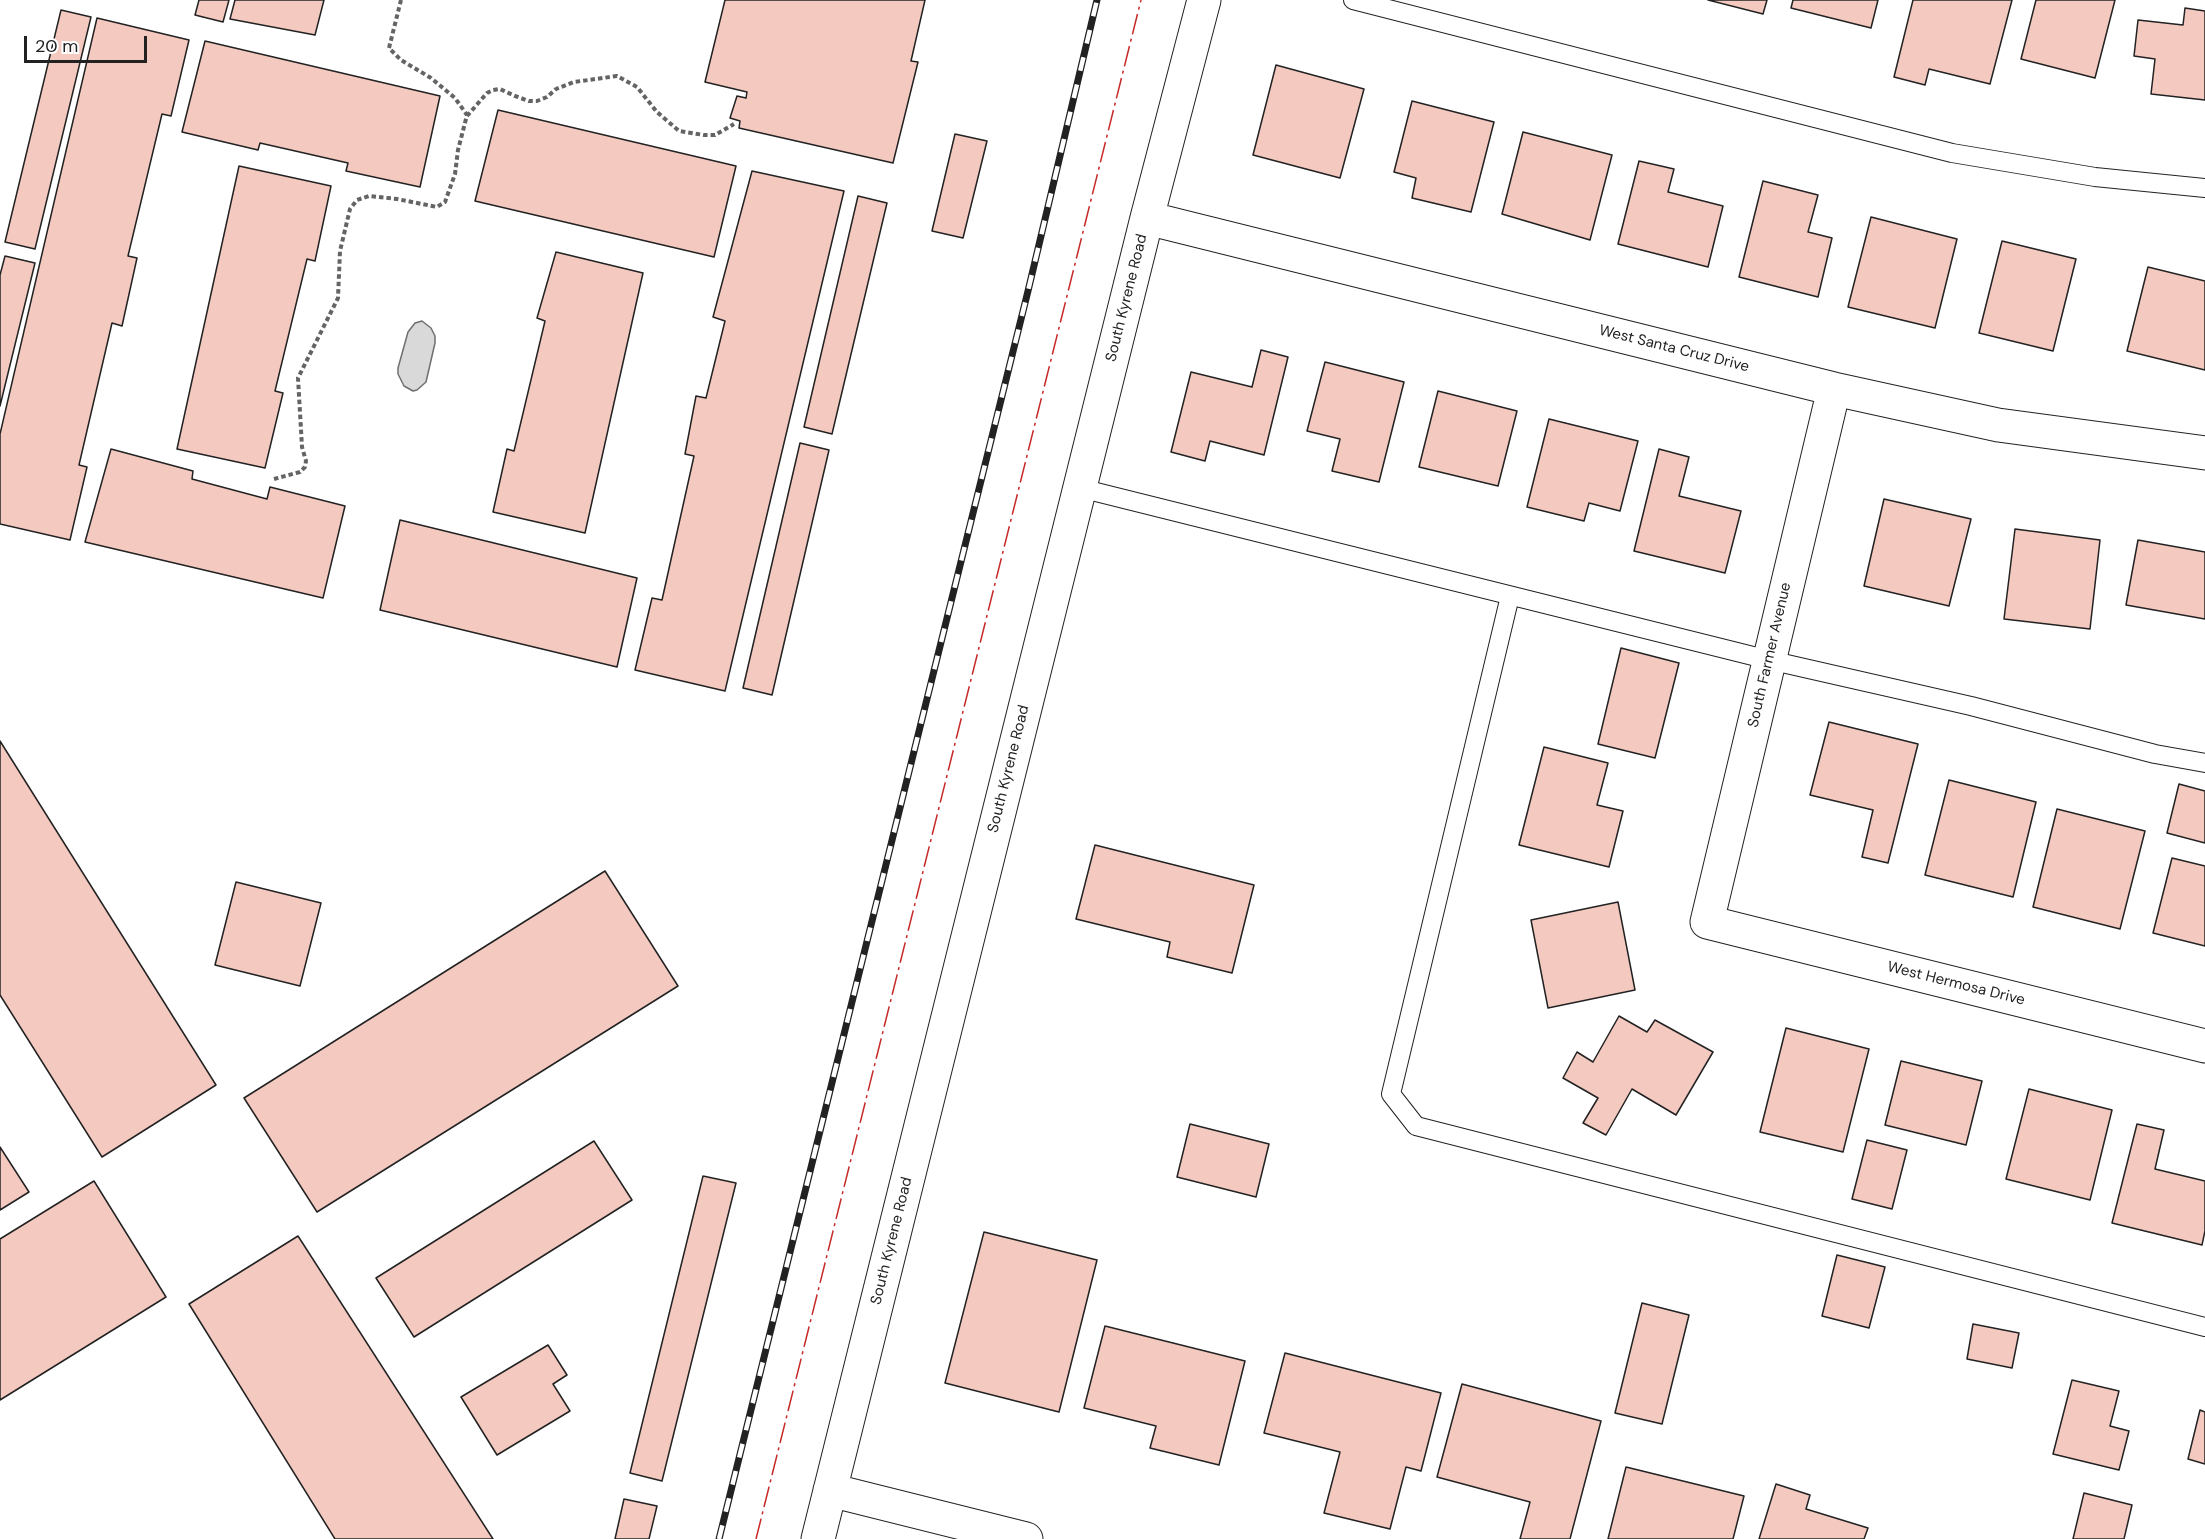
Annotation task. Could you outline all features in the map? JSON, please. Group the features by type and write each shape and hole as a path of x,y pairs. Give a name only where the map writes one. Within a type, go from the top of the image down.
{"street":[{"name":"South Kyrene Road","path":"818,1539 1147,218 1204,0"},
{"name":"West Santa Cruz Drive","path":"1147,218 1834,389 1998,425 2205,453"},
{"name":"South Farmer Avenue","path":"1707,922 1834,389"},
{"name":"West Hermosa Drive","path":"1707,922 2205,1046"},
{"path":"830,1490 1026,1539"}],"lane":[{"path":"1353,0 1952,153 2095,177 2205,188"},
{"path":"1080,488 1769,660 1971,706 2155,754 2205,763"},
{"path":"1510,596 1391,1094 1416,1126 2205,1327"}],"path":[{"path":"401,0 389,48 401,60 431,78 455,98 467,116"},
{"path":"274,479 300,472 305,467 298,378 338,298 340,251 350,209 357,200 369,196 408,200 437,207 445,202 455,174 458,150 467,116 487,93 500,89 529,101 537,100 547,98 556,88 574,82 617,76 637,87 657,112 678,131 715,135 734,124"}],"shaded area":[{"path":"422,321 431,328 435,336 435,343 426,382 413,391 404,386 398,374 398,368 408,332 415,323"}],"building":[{"path":"199,0 229,0 223,22 195,15"},
{"path":"235,0 324,0 315,35 230,19"},
{"path":"725,0 925,0 911,61 918,62 893,163 739,128 740,121 730,118 737,96 746,98 747,92 705,82"},
{"path":"1708,0 1767,0 1763,14"},
{"path":"1793,0 1878,0 1871,28 1791,8"},
{"path":"1913,0 2012,0 1990,84 1929,69 1925,85 1894,77"},
{"path":"2036,0 2115,0 2095,78 2021,59"},
{"path":"2185,8 2205,11 2205,100 2151,94 2155,59 2134,56 2138,20 2183,25"},
{"path":"61,10 91,17 35,249 5,242"},
{"path":"97,18 189,40 171,116 162,114 128,256 137,258 122,326 112,323 79,465 87,467 70,540 0,524 0,434"},
{"path":"205,41 440,96 420,187 346,171 348,163 260,143 258,150 182,132"},
{"path":"1276,65 1364,89 1340,178 1253,155"},
{"path":"1412,101 1494,122 1471,212 1412,198 1416,178 1394,172"},
{"path":"498,110 736,166 714,257 475,201"},
{"path":"1523,132 1612,155 1590,240 1502,214"},
{"path":"955,134 987,141 963,238 932,231"},
{"path":"1639,161 1674,169 1668,192 1723,206 1708,267 1618,244"},
{"path":"239,166 331,186 315,261 307,259 275,391 283,393 265,468 177,449"},
{"path":"752,171 844,191 725,691 635,670 652,598 662,600 694,456 685,454 696,396 706,398 725,321 713,317"},
{"path":"1763,181 1818,195 1808,232 1832,238 1818,297 1739,277"},
{"path":"858,196 887,203 832,434 804,427"},
{"path":"1871,217 1957,239 1935,328 1848,307"},
{"path":"2002,241 2076,259 2053,351 1979,333"},
{"path":"556,252 643,273 585,533 493,512 507,449 514,451 545,321 537,318"},
{"path":"5,256 35,263 0,406 0,275"},
{"path":"2148,267 2205,281 2205,370 2127,351"},
{"path":"1261,350 1288,357 1264,455 1210,441 1205,461 1171,452 1191,372 1252,387"},
{"path":"1325,362 1404,382 1379,482 1332,471 1340,439 1307,431"},
{"path":"1438,391 1517,411 1498,486 1419,467"},
{"path":"1549,419 1638,441 1620,511 1589,503 1584,521 1527,507"},
{"path":"800,443 829,450 772,695 743,688"},
{"path":"111,449 193,471 192,479 267,499 270,487 345,506 323,598 85,542"},
{"path":"1659,449 1689,457 1679,496 1741,511 1725,573 1634,551"},
{"path":"1884,499 1971,519 1949,606 1864,586"},
{"path":"400,520 637,578 617,667 380,610"},
{"path":"2015,529 2100,540 2090,629 2004,619"},
{"path":"2138,540 2205,552 2205,619 2126,605"},
{"path":"1621,648 1679,663 1655,758 1598,744"},
{"path":"1829,722 1918,744 1888,863 1862,857 1873,810 1810,795"},
{"path":"0,741 216,1085 102,1157 0,995"},
{"path":"1544,747 1608,763 1597,805 1623,811 1609,867 1519,845"},
{"path":"1949,780 2036,802 2013,897 1925,875"},
{"path":"2179,784 2205,791 2205,843 2167,833"},
{"path":"2057,809 2145,831 2120,929 2033,907"},
{"path":"1095,845 1254,885 1232,973 1167,957 1170,942 1076,919"},
{"path":"2172,858 2205,866 2205,946 2153,933"},
{"path":"605,871 678,986 317,1212 244,1098"},
{"path":"236,882 321,903 300,986 215,965"},
{"path":"1618,902 1635,990 1548,1008 1531,920"},
{"path":"1619,1016 1647,1032 1655,1020 1713,1052 1676,1115 1632,1089 1606,1135 1583,1123 1598,1098 1563,1078 1577,1052 1593,1062"},
{"path":"1786,1028 1869,1049 1843,1152 1760,1132"},
{"path":"1901,1061 1982,1081 1966,1145 1885,1125"},
{"path":"2029,1089 2112,1110 2090,1200 2006,1179"},
{"path":"1190,1124 1269,1144 1256,1197 1177,1177"},
{"path":"2137,1124 2164,1130 2155,1169 2205,1181 2205,1231 2202,1245 2112,1223"},
{"path":"1867,1140 1907,1150 1892,1209 1852,1199"},
{"path":"594,1141 632,1200 414,1337 376,1278"},
{"path":"0,1147 29,1192 0,1210"},
{"path":"703,1176 736,1183 662,1481 630,1473"},
{"path":"94,1181 166,1297 0,1400 0,1239"},
{"path":"984,1232 1097,1260 1059,1412 945,1383"},
{"path":"298,1236 493,1539 335,1539 189,1304"},
{"path":"1837,1255 1885,1267 1869,1328 1822,1316"},
{"path":"1642,1303 1689,1315 1662,1424 1615,1413"},
{"path":"1973,1324 2019,1333 2012,1368 1967,1359"},
{"path":"1105,1326 1245,1361 1219,1465 1150,1448 1156,1426 1084,1408"},
{"path":"548,1345 567,1375 553,1384 570,1411 497,1455 461,1397"},
{"path":"1285,1353 1441,1393 1421,1471 1406,1467 1390,1529 1324,1513 1340,1452 1264,1433"},
{"path":"2072,1380 2119,1391 2110,1426 2129,1431 2119,1470 2053,1454"},
{"path":"1462,1384 1601,1421 1570,1539 1520,1539 1530,1502 1437,1477"},
{"path":"2200,1410 2205,1412 2205,1464 2188,1459"},
{"path":"1626,1467 1744,1496 1733,1539 1608,1539"},
{"path":"1776,1484 1810,1495 1806,1509 1868,1528 1864,1539 1759,1539"},
{"path":"2084,1493 2132,1505 2124,1539 2073,1539"},
{"path":"624,1499 657,1506 649,1539 615,1539"}],"railway":[{"path":"719,1539 1028,291 1097,0"}],"power":[{"path":"756,1539 1141,0"}]}
